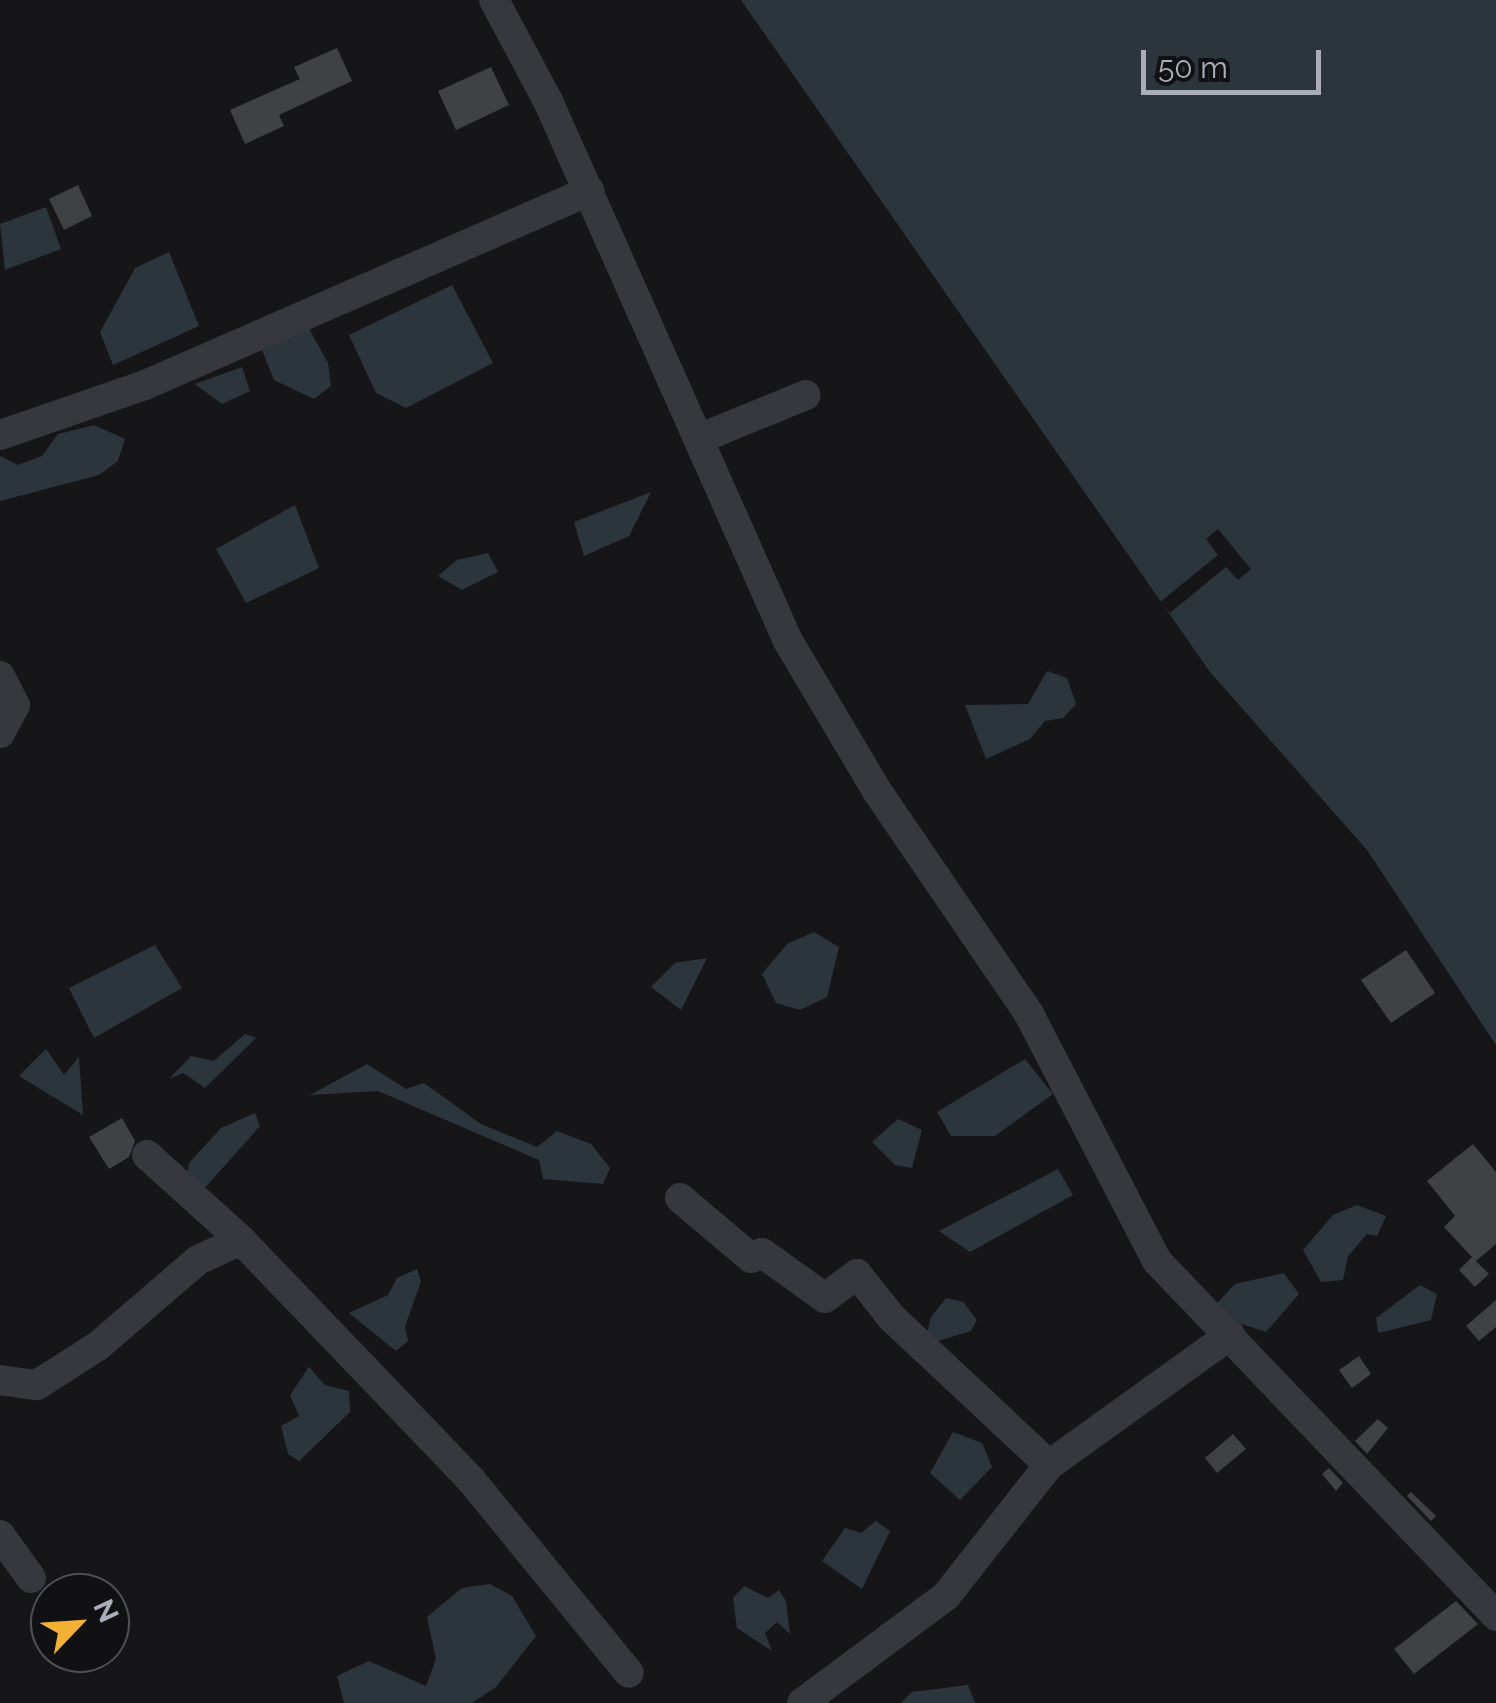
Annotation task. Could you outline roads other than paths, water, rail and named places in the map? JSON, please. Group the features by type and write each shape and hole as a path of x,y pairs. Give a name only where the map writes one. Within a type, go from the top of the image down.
{"street":[{"path":"494,0 588,191 807,674 876,791 1029,1014 1157,1261 1496,1616"},
{"path":"0,434 145,384 588,191"},
{"path":"701,438 806,395"},
{"path":"0,676 15,705 0,733"},
{"path":"147,1154 241,1240 471,1480 629,1672"},
{"path":"680,1198 751,1258 762,1253 825,1298 857,1274 892,1318 1049,1465"},
{"path":"0,1380 37,1385 98,1346 198,1260 241,1240"},
{"path":"802,1703 946,1596 1049,1465 1230,1335"},
{"path":"0,1535 30,1577"}]}
